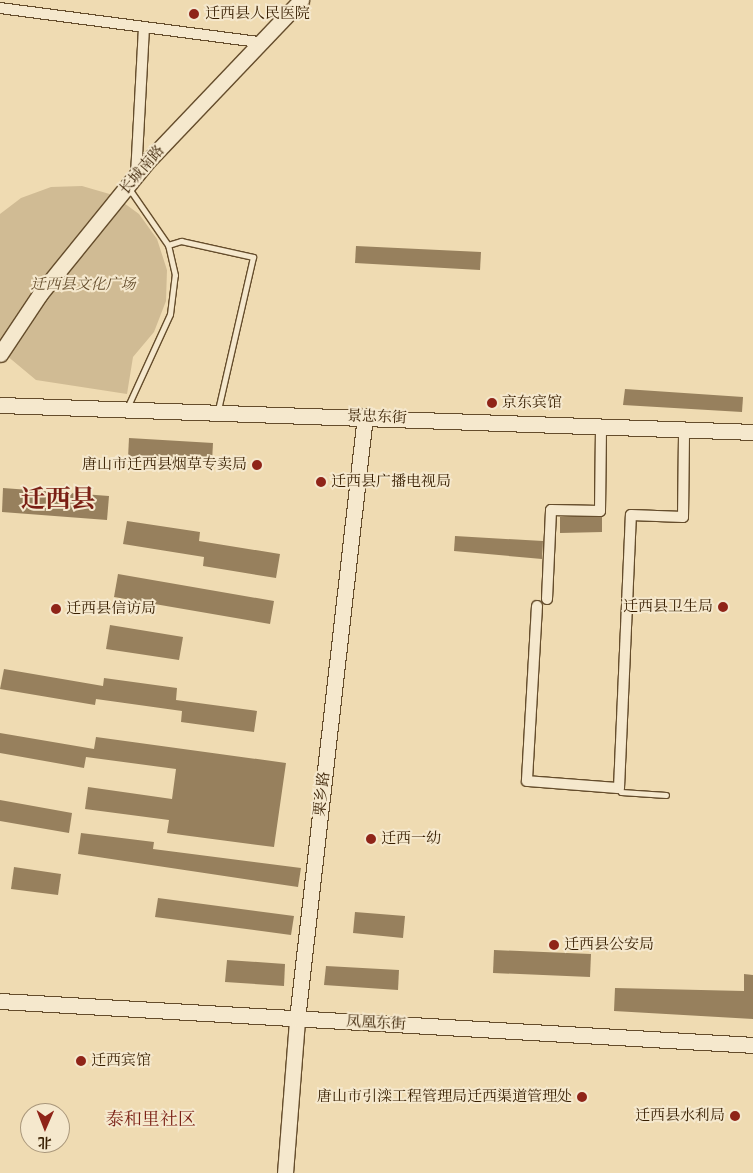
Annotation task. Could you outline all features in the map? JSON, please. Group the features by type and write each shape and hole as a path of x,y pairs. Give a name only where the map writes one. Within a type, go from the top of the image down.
{"street":[{"name":"长城南路","path":"0,354 40,294 132,181 258,42 301,0"},
{"path":"0,8 111,20 144,27 258,42"},
{"path":"132,181 144,27"},
{"name":"景忠东街","path":"0,404 365,416 753,432"},
{"name":"栗乡路","path":"284,1173 297,1019 365,416"},
{"path":"547,599 551,510 600,511 601,426"},
{"path":"537,606 527,781 619,788 631,515 684,517 684,430"},
{"name":"凤凰东街","path":"0,1001 753,1046"}],"lane":[{"path":"127,408 170,314 175,275 168,245 132,181"},
{"path":"168,245 181,241 254,257 218,411"},
{"path":"619,788 621,792 666,795"}],"green space":[{"name":"迁西县文化广场","path":"82,186 113,195 139,214 157,239 167,270 166,301 154,332 133,357 127,394 36,380 0,350 0,214 21,198 51,187"}],"building":[{"path":"356,246 481,252 480,270 355,263"},
{"path":"625,389 743,397 742,412 623,405"},
{"path":"129,438 213,443 212,462 128,458"},
{"path":"3,488 109,496 107,520 2,512"},
{"path":"560,517 602,517 602,532 560,533"},
{"path":"127,521 200,532 199,541 280,554 276,578 203,566 204,557 123,544"},
{"path":"455,536 543,541 542,559 454,551"},
{"path":"118,574 274,601 270,624 114,597"},
{"path":"110,625 183,637 179,660 106,649"},
{"path":"4,669 103,686 104,678 177,688 176,700 257,711 254,732 181,722 182,711 96,699 95,705 0,689"},
{"path":"0,733 94,749 96,737 286,763 274,847 167,833 169,820 85,809 88,787 172,799 176,769 86,757 84,768 0,753"},
{"path":"0,800 72,813 69,833 0,821"},
{"path":"81,833 154,842 153,849 301,868 298,887 78,854"},
{"path":"14,867 61,874 58,895 11,889"},
{"path":"158,898 294,916 291,935 155,917"},
{"path":"355,912 405,916 403,938 353,933"},
{"name":"迁西县公安局","path":"494,950 591,954 590,977 493,973"},
{"path":"227,960 285,964 284,986 225,982"},
{"path":"326,966 399,970 398,990 324,985"},
{"path":"744,974 753,975 753,1019 614,1011 615,988 744,991"}],"place":[{"name":"迁西县人民医院","path":"194,14"},
{"name":"京东宾馆","path":"492,403"},
{"name":"唐山市迁西县烟草专卖局","path":"257,465"},
{"name":"迁西县广播电视局","path":"321,482"},
{"name":"迁西县卫生局","path":"723,607"},
{"name":"迁西县信访局","path":"56,609"},
{"name":"迁西一幼","path":"371,839"},
{"name":"迁西县公安局","path":"554,945"},
{"name":"迁西宾馆","path":"81,1061"},
{"name":"唐山市引滦工程管理局迁西渠道管理处","path":"582,1097"},
{"name":"迁西县水利局","path":"735,1116"}],"district":[{"name":"迁西县","path":"58,499"},
{"name":"泰和里社区","path":"151,1119"}]}
